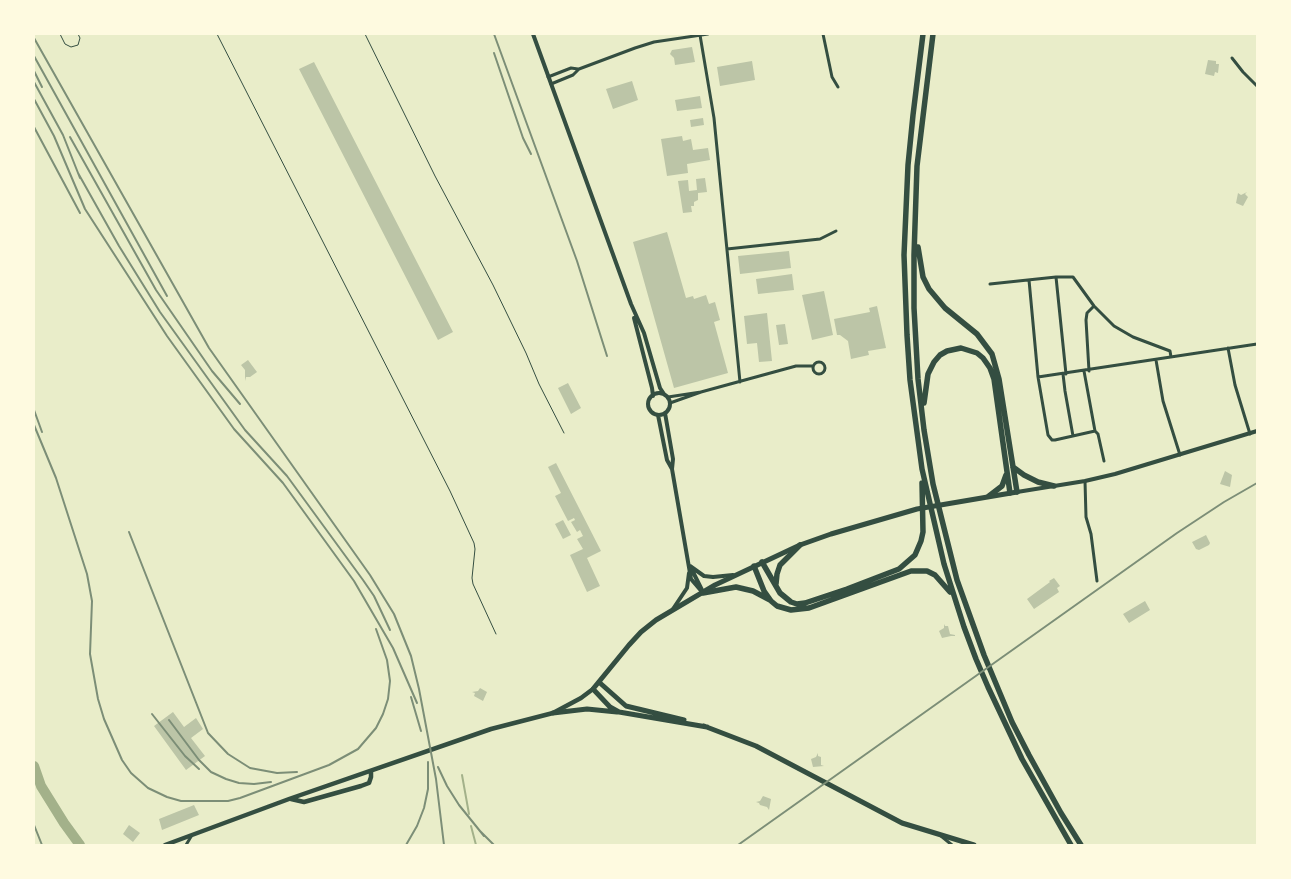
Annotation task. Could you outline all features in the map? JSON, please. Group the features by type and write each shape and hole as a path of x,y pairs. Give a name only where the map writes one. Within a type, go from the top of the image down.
{"highway":[{"path":"923,34 913,114 904,255 909,372 924,486 954,598 976,659 1022,759 1071,845"},
{"path":"933,34 922,123 915,207 915,334 924,430 944,531 967,612 995,684 1029,755 1081,845"},
{"path":"916,255 923,277 936,300 977,334 992,354 999,379 1010,467 1010,493"},
{"path":"924,430 925,386 934,362 947,351 953,349 968,349 977,353 990,368 994,379 1010,467 1017,492"},
{"path":"1010,467 1038,482 1054,486"},
{"path":"989,496 1002,486 1010,467"},
{"path":"762,562 784,597 797,604 847,589 899,569 915,555 922,541 924,486"},
{"path":"776,586 775,580 778,569 800,545"},
{"path":"754,566 764,591 771,601"},
{"path":"702,593 736,588 752,591 784,609 800,610 903,573 919,570 935,575 954,598"}],"main road":[{"path":"553,713 594,689 641,632 671,611 702,593 762,562 831,534 917,509 1017,492"},
{"path":"600,683 626,706 706,727 756,746 902,823 974,845"},
{"path":"594,689 610,707 619,712"},
{"path":"165,845 491,729 553,713 587,709 619,712 706,727"},
{"path":"290,799 304,802 361,786 369,782 372,777 371,772"}],"street":[{"path":"533,34 631,304 644,334 664,394"},
{"path":"548,77 571,68 578,69 654,42 708,34"},
{"path":"824,34 832,77 838,87"},
{"path":"700,35 714,118 740,382"},
{"path":"1232,58 1257,86"},
{"path":"551,84 573,75 578,69"},
{"path":"727,249 820,239 836,231"},
{"path":"1056,277 1065,391 1073,436"},
{"path":"990,284 1072,277 1094,306 1120,330 1170,351 1171,357"},
{"path":"1029,280 1038,377 1048,435 1052,440 1056,440 1095,432"},
{"path":"631,304 652,388 649,406 652,412 658,415 666,413"},
{"path":"1089,370 1086,320 1087,313 1094,306"},
{"path":"1038,377 1257,344"},
{"path":"1228,348 1235,385 1250,434"},
{"path":"1156,360 1163,401 1180,455"},
{"path":"670,403 701,392 796,366 813,366 815,363 821,362 825,364 825,370 817,374 813,366"},
{"path":"1084,371 1095,432 1098,434 1104,461"},
{"path":"668,397 701,392"},
{"path":"652,396 658,393 664,394 668,397 670,403 666,413 673,459 672,468"},
{"path":"658,415 668,460 672,468 691,579 702,593"},
{"path":"1017,492 1085,481 1257,432"},
{"path":"1085,481 1086,517 1091,534 1097,581"},
{"path":"690,566 698,573 708,577 737,574"},
{"path":"671,611 687,588 690,566"},
{"path":"186,845 193,834"},
{"path":"940,836 952,845"}],"lane":[{"path":"60,34 65,44 71,46 78,45 80,38 78,34"},
{"path":"217,34 437,465 474,543 473,584 496,634"},
{"path":"365,34 415,136 493,285 564,433"}],"building":[{"path":"692,47 695,62 675,65 674,58 670,54 672,50"},
{"path":"1208,60 1216,61 1216,64 1219,64 1218,73 1215,72 1214,76 1205,74"},
{"path":"752,61 755,80 720,86 717,67"},
{"path":"314,62 453,332 438,340 299,69"},
{"path":"632,81 638,100 613,109 606,89"},
{"path":"700,96 702,108 677,111 675,100"},
{"path":"703,118 704,125 691,127 690,120"},
{"path":"682,136 683,141 691,139 693,150 708,148 710,160 687,164 688,173 667,176 661,139"},
{"path":"705,178 707,192 698,193 698,200 694,202 694,206 691,206 692,212 683,213 678,181 688,180 689,191 697,190 696,179"},
{"path":"1247,192 1245,194 1248,197 1243,206 1236,203 1238,193 1241,195"},
{"path":"667,232 686,298 693,296 694,299 706,295 709,304 715,302 720,320 714,322 728,373 674,388 633,242"},
{"path":"789,251 791,268 740,274 738,256"},
{"path":"792,274 794,290 758,294 756,279"},
{"path":"824,291 833,335 812,340 802,295"},
{"path":"877,306 886,348 868,351 869,355 851,359 848,341 837,335 834,319 870,312 869,308"},
{"path":"767,313 772,361 759,362 757,343 747,344 744,316"},
{"path":"785,324 788,344 779,345 776,325"},
{"path":"248,360 257,372 250,377 246,377 245,381 245,370 241,365"},
{"path":"568,383 581,408 571,414 558,388"},
{"path":"556,463 601,551 587,558 600,586 587,592 570,555 583,549 577,539 583,536 580,530 577,532 571,522 575,520 574,518 568,521 555,496 561,493 548,467"},
{"path":"1225,471 1232,475 1230,487 1220,484"},
{"path":"563,520 571,535 563,539 555,524"},
{"path":"1206,535 1210,543 1209,545 1199,550 1196,549 1192,542"},
{"path":"1054,578 1060,586 1057,588 1059,592 1034,609 1027,599"},
{"path":"1145,601 1150,610 1129,623 1123,614"},
{"path":"944,624 948,626 950,634 955,636 942,638 939,631 944,628"},
{"path":"480,688 487,692 483,701 474,696 475,693 472,692 478,691"},
{"path":"173,712 184,727 196,718 203,729 191,738 205,756 186,770 154,726"},
{"path":"818,753 818,756 821,757 821,765 824,766 813,767 811,759 816,757"},
{"path":"763,796 771,799 769,810 767,807 756,802 760,801"},
{"path":"194,805 199,815 162,830 159,819"},
{"path":"129,825 140,833 133,842 123,834"}],"waterway":[{"path":"34,766 41,786 80,845"},
{"path":"462,775 469,814"},
{"path":"471,826 476,845"}],"railway":[{"path":"494,34 577,261 607,356"},
{"path":"34,38 209,348 370,575 394,614 411,656 419,689 436,779 444,845"},
{"path":"494,53 523,138 531,154"},
{"path":"34,56 167,296"},
{"path":"34,71 42,87"},
{"path":"34,82 63,135 80,178"},
{"path":"34,99 54,136 85,209 167,336 234,429 283,483 354,581 393,648 417,703"},
{"path":"34,127 80,213"},
{"path":"70,137 156,290 212,371 240,404"},
{"path":"78,173 119,246 160,312 245,430 287,476 363,580 374,596 390,630"},
{"path":"34,410 42,432"},
{"path":"34,425 56,478 87,574 92,601 90,654 98,699 104,719 122,760 131,773 148,788 181,801 228,801 329,765 358,749 376,728 388,699 390,681 387,660 376,629"},
{"path":"738,845 1177,533 1257,483"},
{"path":"129,532 208,733 228,754 250,768 277,773 297,772"},
{"path":"411,697 421,731"},
{"path":"152,714 185,756 199,769"},
{"path":"169,720 199,760 211,772 239,783 271,782"},
{"path":"406,845 417,826 424,808 428,789 428,762"},
{"path":"438,767 459,805 484,836"},
{"path":"34,825 42,845"},
{"path":"480,831 494,845"}]}
